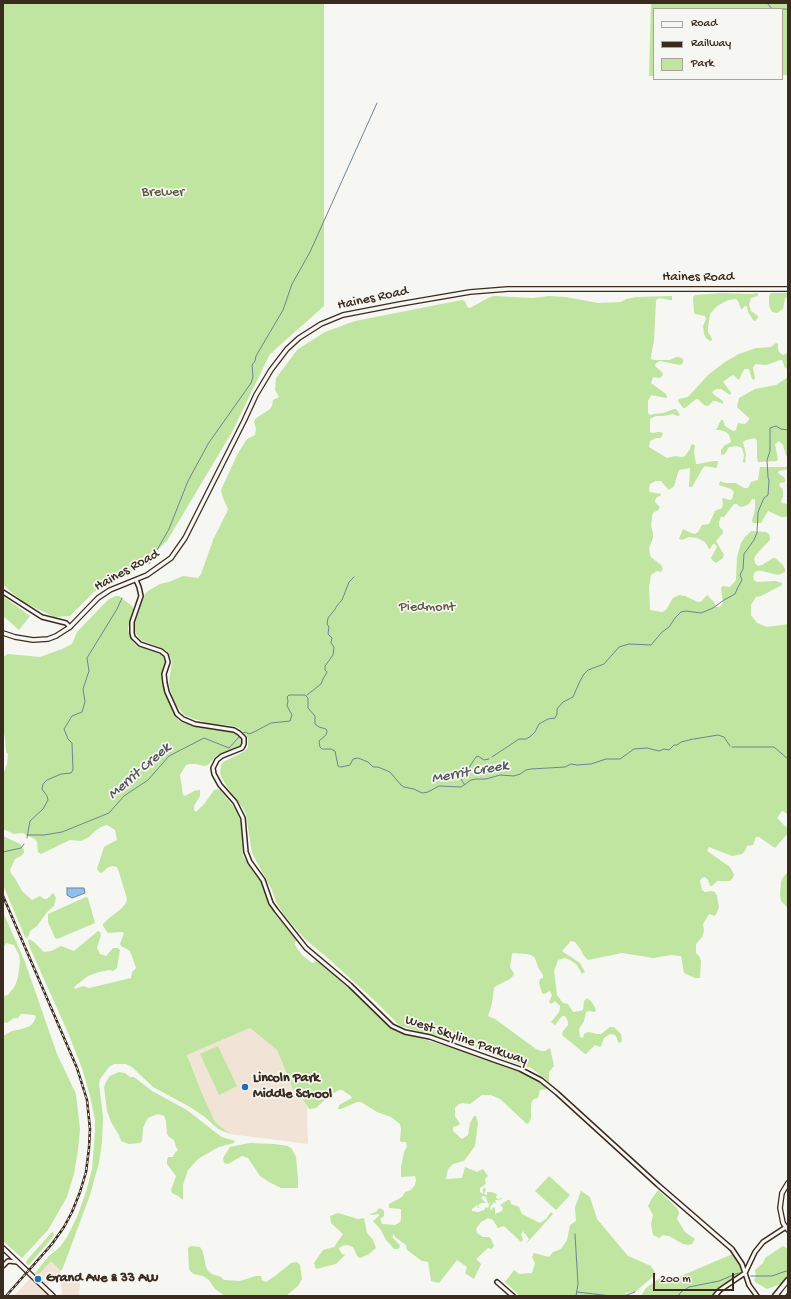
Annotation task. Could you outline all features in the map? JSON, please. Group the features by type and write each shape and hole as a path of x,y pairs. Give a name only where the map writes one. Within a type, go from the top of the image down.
{"highway":[{"path":"775,1296 788,1280"},
{"path":"782,1296 788,1288"}],"main road":[{"name":"Haines Road","path":"3,632 15,638 33,640 41,640 56,636 70,627 104,594 110,590 136,580 164,564 171,558 177,550 223,464 256,395 271,370 288,349 300,338 321,324 343,315 470,292 500,289 788,289"},
{"path":"787,1229 780,1213 780,1201 782,1193 788,1184"},
{"path":"3,1248 53,1296"}],"street":[{"name":"West Skyline Parkway","path":"136,580 141,596 132,622 132,633 136,641 140,644 161,651 166,655 168,662 164,674 165,682 167,692 177,714 183,719 195,724 231,729 243,737 244,742 242,748 222,756 217,760 213,768 214,774 220,785 235,802 243,818 246,852 250,862 263,880 271,903 306,948 350,985 392,1026 405,1032 430,1037 520,1069 541,1080 732,1250 742,1264 749,1285 757,1296"},
{"path":"3,592 42,617 66,623 70,627"},
{"path":"715,1296 720,1290 745,1273 755,1252 763,1242 787,1229"},
{"path":"3,1266 8,1261 17,1262"},
{"path":"497,1282 512,1296"}],"shaded area":[{"name":"Lincoln Park Middle School","path":"250,1028 277,1050 282,1063 307,1105 308,1144 230,1134 215,1122 187,1055"},
{"path":"49,1258 61,1271 45,1288 53,1296 14,1296"},
{"path":"61,1281 80,1282 79,1296 62,1296"}],"green space":[{"name":"Brewer","path":"3,3 324,3 324,306 270,354 232,432 167,541 136,570 94,592 70,616 54,617 23,602 3,585"},
{"path":"651,3 788,3 788,75 783,75 783,8 653,8 653,76 649,76"},
{"path":"758,293 758,296 751,298 749,305 751,311 758,316 758,318 755,321 753,320 748,312 747,306 741,309 736,299 728,300 717,306 710,314 708,332 712,340 710,341 704,334 703,326 706,319 705,316 695,314 694,312 693,297 695,295"},
{"path":"771,293 788,293 788,297 785,298 783,309 777,313 772,312 769,306 769,296"},
{"name":"Piedmont","path":"494,296 533,298 549,296 566,297 598,303 621,302 626,299 636,297 672,296 672,300 659,298 656,300 654,341 651,359 670,360 679,357 683,359 683,363 680,365 660,361 656,363 655,366 662,372 663,375 660,378 653,377 651,383 666,394 667,397 651,395 648,401 648,413 650,415 676,409 680,415 678,416 673,414 656,416 650,419 650,432 663,433 661,438 656,438 650,441 649,447 667,458 675,456 682,457 685,456 693,444 695,446 694,452 696,464 713,461 718,462 716,468 705,466 692,487 689,487 690,468 679,470 674,486 669,490 661,481 656,481 650,484 650,492 661,495 656,498 655,501 660,507 653,513 652,517 651,526 653,538 649,548 650,555 661,565 663,569 661,572 657,571 651,575 649,587 650,610 662,612 666,610 673,598 679,595 698,602 702,601 707,595 714,602 716,607 719,607 723,603 721,588 723,586 730,587 736,580 737,557 741,543 751,531 766,532 770,537 770,540 756,555 754,559 755,563 758,566 762,565 775,558 783,565 785,569 785,572 778,575 762,571 755,572 753,577 757,582 776,581 782,583 782,585 756,597 751,605 751,615 757,623 767,627 788,624 788,815 783,811 777,818 788,827 788,833 775,848 759,837 756,837 753,845 747,846 742,854 732,856 709,847 707,851 730,867 734,875 730,881 717,881 712,886 710,886 705,877 700,881 702,890 705,892 715,892 719,907 715,916 709,914 703,924 704,931 702,937 696,944 696,953 701,961 700,978 695,978 684,973 681,956 671,955 653,958 622,953 588,960 575,942 571,941 562,951 580,963 585,972 582,974 577,965 570,960 565,958 558,960 554,971 557,995 563,1003 568,1004 573,1012 583,1010 584,1001 587,998 592,1002 596,1010 595,1012 586,1012 584,1021 579,1029 580,1037 583,1038 584,1034 588,1032 601,1034 610,1027 614,1027 621,1034 622,1041 620,1043 615,1035 610,1034 604,1038 600,1047 595,1045 585,1054 562,1035 563,1031 568,1025 568,1021 565,1016 562,1016 555,1025 551,1022 559,1012 560,1006 555,1001 551,1004 549,1002 552,995 550,991 544,994 542,993 539,983 540,979 543,978 543,975 535,958 527,954 512,954 510,967 514,975 494,988 488,1016 495,1019 536,1049 545,1051 550,1048 554,1066 549,1072 549,1082 531,1068 472,1046 400,1026 375,1001 305,939 284,915 276,902 272,890 252,853 246,815 243,808 227,787 220,774 221,765 223,762 245,751 248,747 247,736 239,728 233,726 208,723 184,715 176,705 170,689 169,682 172,662 167,651 143,641 135,632 135,623 145,594 148,591 160,584 183,576 198,578 201,574 213,540 228,509 221,490 237,455 247,439 255,435 255,419 270,409 273,400 279,397 275,390 276,378 298,349 325,332 355,321 462,300 465,301 467,307 470,308"},
{"path":"776,343 778,344 779,352 783,355 788,353 788,369 785,368 782,360 780,360 766,365 755,364 753,368 754,380 752,379 749,369 745,369 743,371 739,380 733,375 731,376 723,382 730,391 730,395 721,389 716,389 712,392 723,401 723,404 713,401 708,406 696,399 683,408 678,401 679,399 688,397 708,375 725,362 739,354 756,348 771,347"},
{"path":"788,377 788,457 783,445 779,441 775,444 778,459 777,461 758,462 757,441 755,438 743,442 746,454 745,463 743,462 744,455 742,448 737,446 729,447 725,454 721,455 721,450 731,441 726,432 716,430 721,420 723,420 725,426 733,431 736,430 738,423 745,424 749,420 749,418 737,407 739,398 755,389 776,385"},
{"path":"760,467 788,467 788,469 779,471 778,473 784,477 785,480 785,482 780,483 779,485 783,490 783,497 781,501 782,503 788,504 788,515 786,517 781,517 768,511 761,523 753,523 755,499 752,499 749,504 745,506 740,507 737,504 734,504 724,517 721,517 719,522 719,526 723,533 716,541 724,555 723,558 716,563 711,558 717,547 715,544 713,544 709,549 705,542 697,538 689,537 682,540 679,539 683,529 695,534 702,525 709,524 715,511 722,508 723,498 730,500 732,499 734,492 731,489 719,485 720,481 725,483 736,483 744,488 748,488 751,482 758,480"},
{"path":"3,596 30,616 19,630 3,616"},
{"path":"119,596 132,606 134,610 128,628 129,634 134,643 137,646 161,654 165,659 165,665 161,676 162,684 173,712 179,721 199,727 231,732 241,739 240,746 216,756 208,765 186,765 180,775 183,795 185,796 194,791 200,790 200,796 194,806 194,810 196,812 205,803 214,790 217,789 220,790 233,806 241,822 243,856 260,880 274,912 296,939 295,945 302,955 312,963 318,962 396,1031 453,1048 520,1072 547,1087 547,1089 540,1090 538,1098 532,1101 531,1118 527,1124 500,1099 491,1095 482,1095 470,1104 459,1104 455,1108 455,1116 460,1124 453,1127 453,1131 462,1139 468,1135 470,1123 474,1116 476,1116 478,1123 475,1146 464,1161 453,1164 448,1169 446,1179 462,1178 465,1167 477,1172 483,1169 488,1176 485,1179 486,1184 480,1188 480,1192 483,1194 483,1188 485,1188 486,1190 484,1194 487,1195 487,1192 491,1192 497,1194 496,1198 503,1199 495,1200 496,1204 494,1202 490,1207 491,1211 493,1207 495,1208 495,1214 502,1211 503,1208 500,1205 510,1200 511,1204 519,1207 522,1214 540,1223 546,1219 551,1212 553,1214 525,1245 529,1239 523,1231 521,1234 523,1240 521,1242 504,1226 498,1228 493,1220 488,1218 481,1222 476,1229 477,1233 483,1237 489,1237 494,1246 491,1249 488,1248 476,1259 481,1264 474,1279 465,1273 467,1267 457,1260 439,1283 431,1281 428,1262 422,1261 407,1250 406,1245 395,1237 394,1234 392,1237 400,1247 398,1249 394,1249 373,1221 379,1216 379,1214 370,1214 376,1212 379,1208 384,1211 384,1216 380,1219 382,1224 395,1225 400,1222 401,1209 389,1208 389,1204 402,1197 405,1192 411,1190 415,1185 415,1176 401,1177 401,1167 404,1152 407,1146 406,1142 401,1142 400,1140 400,1124 391,1117 377,1112 361,1102 338,1109 339,1105 352,1098 342,1090 339,1090 329,1096 316,1108 309,1109 293,1089 277,1050 250,1028 187,1055 215,1122 230,1134 218,1129 205,1117 190,1107 153,1087 132,1067 126,1064 114,1064 109,1067 100,1079 99,1084 103,1117 102,1142 99,1163 90,1195 61,1271 51,1261 39,1274 35,1273 49,1256 60,1247 77,1217 92,1169 95,1120 83,1071 28,941 29,939 34,942 44,952 51,951 61,946 74,951 98,931 101,935 97,948 100,954 106,956 113,948 118,948 120,950 117,968 113,971 109,970 99,972 88,976 74,987 75,989 83,986 89,988 131,978 132,972 136,968 130,951 120,944 124,933 108,933 103,926 108,919 122,908 127,899 117,867 112,866 100,873 97,869 104,847 117,840 115,830 107,825 101,827 89,837 81,841 70,840 41,854 38,852 37,842 35,839 22,833 14,834 3,829 3,774 7,764 8,754 6,752 3,729 3,657 8,654 40,657 72,644 77,632 109,599","holes":["483,1196 486,1197 488,1204 490,1202 488,1208 486,1207 484,1210 478,1212 472,1211 472,1209 477,1205 479,1208 478,1205 481,1203 486,1203 481,1198"]},
{"path":"3,836 20,844 24,850 24,853 21,856 15,859 10,870 22,891 32,900 40,896 47,899 53,893 56,898 54,906 47,912 37,926 30,931 27,938 25,937 3,885"},
{"path":"788,872 788,908 781,901 780,894 781,882 783,877"},
{"path":"86,897 88,898 95,923 57,939 55,938 48,922 48,914"},
{"path":"3,912 25,962 57,1054 76,1094 80,1129 74,1174 67,1197 48,1230 22,1258 3,1241 3,1036 12,1031 30,1026 36,1017 35,1015 21,1014 18,1018 14,1018 7,1023 3,1022 3,996 8,995 15,986 20,962 19,955 14,945 6,943 3,948"},
{"path":"218,1046 237,1086 219,1095 200,1054"},
{"path":"119,1072 125,1073 130,1077 134,1077 152,1091 187,1110 222,1137 235,1141 234,1143 219,1147 198,1159 188,1170 183,1185 183,1200 172,1193 171,1190 176,1176 167,1164 167,1160 168,1157 173,1157 178,1150 174,1140 167,1134 164,1116 158,1114 147,1119 143,1128 142,1141 140,1143 129,1144 121,1141 111,1122 107,1111 104,1087 110,1076"},
{"path":"250,1143 288,1146 292,1149 296,1157 298,1188 281,1188 269,1182 260,1176 248,1158 242,1156 228,1164 224,1163 223,1158 230,1147"},
{"path":"549,1176 570,1195 556,1210 535,1191"},
{"path":"658,1190 677,1208 679,1213 677,1219 685,1232 695,1239 692,1244 683,1244 669,1236 663,1235 659,1238 653,1235 651,1224 653,1215 648,1206"},
{"path":"581,1191 590,1197 597,1219 628,1256 651,1266 656,1274 635,1292 625,1293 628,1296 520,1296 505,1282 514,1270 519,1274 532,1273 535,1263 532,1257 534,1253 549,1257 553,1252 561,1249 567,1240 570,1225 576,1221 575,1207"},
{"path":"338,1213 358,1219 364,1218 367,1233 373,1240 376,1248 369,1254 360,1258 357,1256 353,1247 347,1245 342,1246 339,1248 340,1251 345,1255 336,1264 316,1269 314,1263 323,1250 334,1247 343,1234 331,1223 330,1216"},
{"path":"53,1232 54,1235 52,1238 28,1265 26,1263 27,1260"},
{"path":"191,1246 200,1247 203,1252 208,1271 224,1280 240,1281 261,1276 262,1280 266,1282 291,1263 297,1262 300,1265 302,1279 298,1286 286,1296 225,1296 215,1289 209,1280 190,1271 188,1249"},
{"path":"783,1246 788,1249 788,1275 781,1284 767,1289 755,1282 755,1270 763,1263 765,1258"},
{"path":"735,1253 742,1264 745,1273 720,1290 715,1296 641,1296 646,1288 660,1278 669,1280 674,1279"}],"water":[{"path":"67,888 84,888 85,893 72,898 67,895"}],"waterway":[{"path":"767,3 771,8"},
{"path":"783,9 788,9"},
{"path":"149,564 169,529 188,481 208,444 251,383 253,377 252,365 256,356 283,310 292,284 310,252 377,103"},
{"path":"492,757 519,739 526,739 531,736 539,724 548,719 555,718 557,709 563,702 573,697 584,674 588,670 604,664 619,647 629,644 651,645 662,632 669,627 681,612 686,611 701,613 713,608 735,594 742,580 740,575 743,569 744,554 757,533 758,512 764,498 768,495 769,481 767,460 770,451 770,428 776,426 781,429 788,430"},
{"path":"336,607 342,600 349,582 354,577"},
{"path":"27,838 30,821 43,809 48,800 42,789 43,784 47,780 61,774 71,773 73,770 72,743 68,739 64,729 72,716 82,712 85,702 83,689 89,671 87,658 117,609 122,598"},
{"path":"307,695 321,684 327,672 325,670 325,666 333,655 334,647 331,643 332,638 328,634 329,627 327,624 328,618 336,608"},
{"name":"Merrit Creek","path":"242,734 245,732 249,734 271,723 290,721 292,715 287,706 287,697 289,695 305,695 308,698 308,708 315,716 315,724 326,729 327,731 326,735 319,741 320,747 322,749 331,749 335,751 338,766 350,765 353,759 358,758 368,762 373,767 378,767 390,772 404,787 414,789 422,793 428,792 439,786 461,787 471,780 486,779 500,775 514,776 531,769 565,767 571,764 591,764 606,759 620,759 634,749 647,748 659,751 664,749 669,750 674,745 693,739"},
{"name":"Merrit Creek","path":"694,739 718,735 724,737 730,746"},
{"name":"Merrit Creek","path":"27,835 44,835 62,832 109,813 124,796 148,780 169,756 204,738 229,748 240,736"},
{"name":"Merrit Creek","path":"732,747 774,747 788,759"},
{"path":"465,785 461,777 476,757 478,756 484,760 489,759"},
{"path":"3,852 21,848 24,844"},
{"path":"575,1234 578,1284 576,1296"},
{"path":"751,1276 772,1276 786,1271 788,1272"},
{"path":"678,1296 689,1287 719,1281 738,1273"},
{"path":"577,1292 611,1296"},
{"path":"624,1296 635,1292"}],"railway":[{"path":"3,896 77,1068 87,1100 90,1129 86,1172 72,1212 52,1244 6,1296"}],"place":[{"name":"Lincoln Park Middle School","path":"245,1087"},
{"name":"Grand Ave & 33 AW","path":"38,1279"}]}
